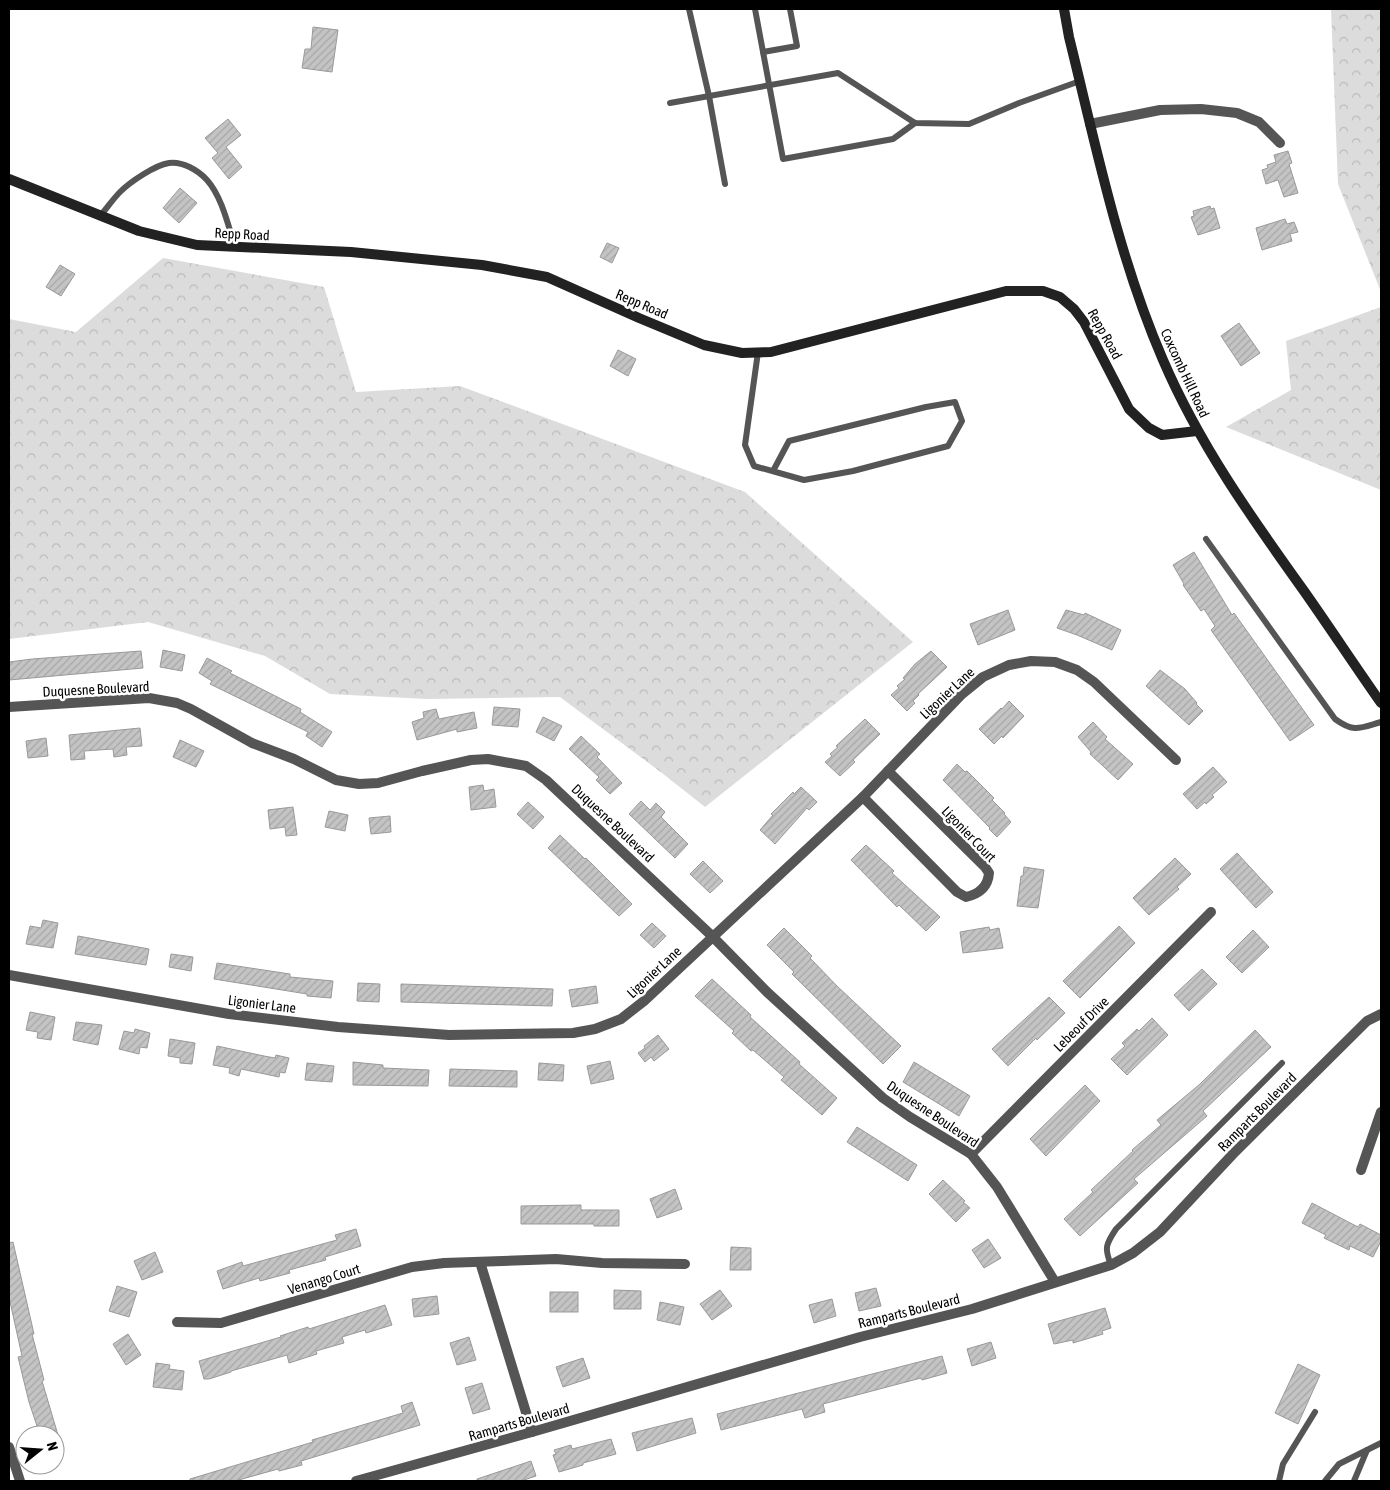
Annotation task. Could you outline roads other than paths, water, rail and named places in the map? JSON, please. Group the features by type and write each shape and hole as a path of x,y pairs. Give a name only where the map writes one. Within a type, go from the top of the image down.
{"street":[{"name":"Coxcomb Hill Road","path":"1064,9 1069,37 1117,230 1142,308 1163,361 1197,431 1249,514 1381,703"},
{"path":"1090,124 1160,110 1201,109 1237,114 1259,122 1280,143"},
{"name":"Repp Road","path":"9,179 139,231 197,245 351,252 482,265 547,277 704,345 742,353 771,352 1006,291 1043,290 1060,297 1074,309 1084,322 1129,409 1140,421 1162,435 1197,431"},
{"name":"Ligonier Lane","path":"9,975 229,1014 338,1027 449,1035 573,1033 594,1029 621,1019 644,1001 864,797 962,694 983,677 1009,665 1032,661 1055,662 1077,670 1094,682 1176,760"},
{"name":"Duquesne Boulevard","path":"9,707 149,698 177,704 191,709 252,743 336,780 360,784 378,783 422,770 471,760 488,759 526,766 546,780 712,936 767,992 882,1098 971,1154 997,1187 1056,1282"},
{"name":"Ligonier Court","path":"864,797 957,892 966,897 973,896 987,885 989,872 985,867 888,772"},
{"name":"Lebeouf Drive","path":"971,1154 1211,912"},
{"name":"Ramparts Boulevard","path":"356,1481 860,1337 972,1309 1111,1265 1133,1253 1160,1232 1233,1154 1367,1021 1381,1014"},
{"path":"1361,1170 1381,1112"},
{"name":"Venango Court","path":"177,1322 221,1323 412,1267 444,1262 556,1259 602,1263 685,1264"},
{"path":"480,1262 532,1432"},
{"path":"9,1447 20,1481"}],"lane":[{"path":"689,9 709,96 725,184"},
{"path":"755,9 783,159 893,139 916,124 969,124 1019,103 1080,81"},
{"path":"763,52 797,46 790,9"},
{"path":"670,104 838,73 916,124"},
{"path":"100,216 120,191 139,177 169,163 184,164 207,180 218,199 235,247"},
{"path":"758,352 746,445 754,466 804,480 853,471 948,446 962,421 955,402 926,407 789,441 773,471"},
{"path":"1206,539 1335,719 1347,728 1358,728 1381,722"},
{"path":"1111,1265 1106,1253 1107,1242 1116,1229 1282,1063"},
{"path":"1279,1481 1283,1464 1315,1412"},
{"path":"1324,1481 1339,1464 1381,1443"},
{"path":"1354,1481 1367,1450"}]}
